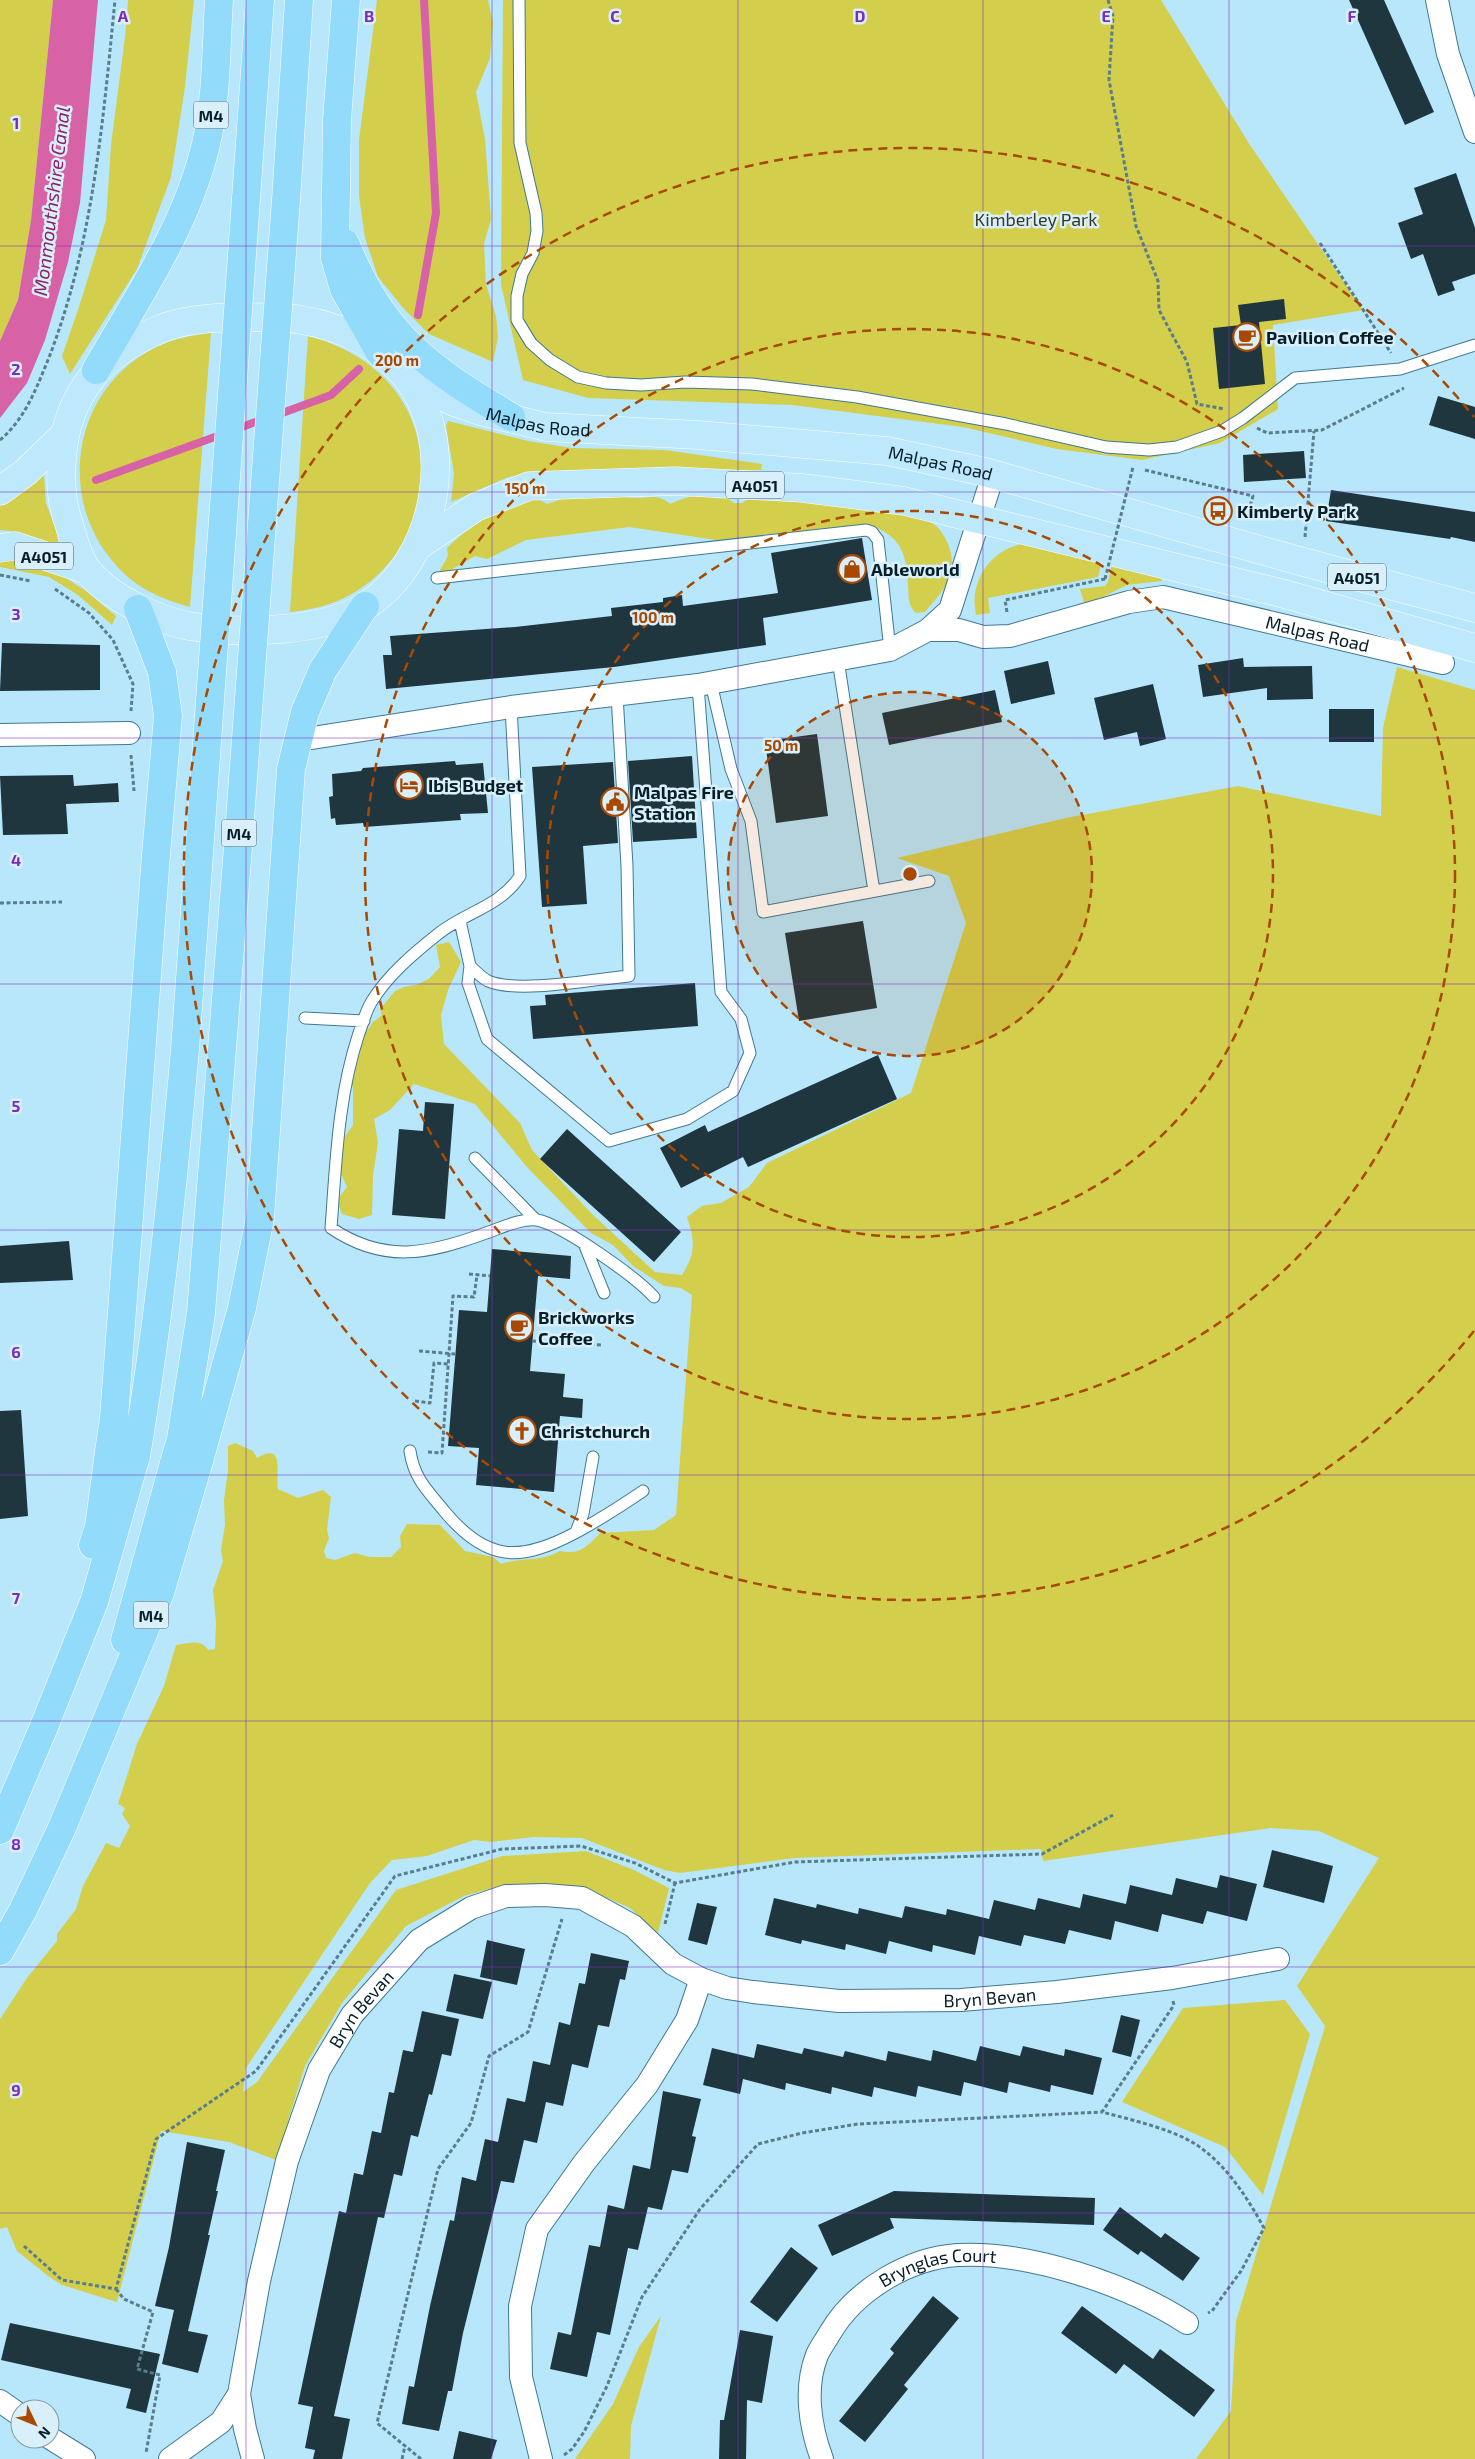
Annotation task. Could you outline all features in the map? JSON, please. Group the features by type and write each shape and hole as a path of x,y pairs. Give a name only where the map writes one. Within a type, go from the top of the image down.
{"highway":[{"name":"M4","path":"96,370 178,225 198,172 213,108 219,0"},
{"name":"M4","path":"0,1830 44,1730 94,1602 136,1456 152,1365 172,1190 185,1049 260,0"},
{"name":"M4","path":"185,1466 181,1439 201,1313 240,821 299,0"},
{"path":"346,0 337,120 334,216 335,258 344,289 360,322 391,363"},
{"path":"334,216 362,281 383,317 402,339 458,386 511,417"},
{"name":"M4","path":"0,1951 52,1847 92,1756 185,1466 242,1308 260,1218 291,769 305,712 323,670 365,606"},
{"name":"M4","path":"44,1730 66,1631 99,1527 114,1418 155,865 168,716 162,672 138,609"}],"main road":[{"name":"Malpas Road","path":"87,570 64,510 60,481 64,435 71,411 82,390 96,370 117,353 162,328 186,322 216,319 282,317 335,326 356,337 430,390 454,402 483,412 511,417 546,427 698,435 887,451 993,475 1240,545 1475,608"},
{"path":"87,570 138,609 165,620 188,625 232,629 290,628 314,625 344,617 365,606 406,566 418,546 436,486 436,463 426,418 417,396 391,363"},
{"path":"0,492 26,472 64,435"},
{"name":"Malpas Road","path":"418,546 476,507 529,486 675,481 802,488 904,501 1281,593 1475,648"},
{"name":"A4051","path":"0,548 15,546 87,570"}],"street":[{"path":"1437,0 1448,54 1475,132"},
{"path":"979,520 993,475"},
{"name":"Malpas Road","path":"312,738 512,707 704,684 890,650 928,630 950,610 979,520"},
{"name":"Malpas Road","path":"928,630 959,630 984,637 1010,636 1129,602 1163,597 1443,663"},
{"path":"0,735 129,733"},
{"name":"Bryn Bevan","path":"253,2459 245,2429 239,2394 259,2281 287,2161 319,2070 352,2015 419,1940 470,1908 506,1896 545,1894 582,1898 632,1926 673,1964 702,1979 727,1988 839,2001 961,2000 1057,1992 1172,1978 1278,1959"},
{"path":"541,2459 521,2377 520,2306 537,2229 584,2163 647,2085 687,2020 702,1979"},
{"name":"Brynglas Court","path":"822,2459 814,2438 809,2396 817,2356 839,2318 871,2288 912,2265 958,2255 1036,2262 1111,2286 1161,2306 1187,2323"},
{"name":"Bryn Bevan","path":"170,2459 221,2422 239,2394"},
{"path":"60,2444 84,2459"}],"lane":[{"path":"519,0 520,143 536,213 536,231 533,253 522,274 516,296 517,320 531,343 550,360 578,377 606,383 641,385 685,382 752,384 857,397 964,416 1106,447 1149,450 1177,447 1201,440 1243,418 1295,378 1400,369 1475,345"},
{"path":"436,578 866,530 872,532 878,540 890,650"},
{"path":"838,660 874,891"},
{"path":"704,684 731,769 751,821 762,912 929,881"},
{"path":"460,921 470,966 468,983 486,1039 609,1141 688,1119 733,1091 750,1053 741,1019 722,992 704,684"},
{"path":"470,966 488,981 510,985 536,985 629,976 627,866 617,695"},
{"path":"512,707 520,876 511,890 483,910 439,933 397,970 371,1002 352,1054 342,1095 331,1228 366,1248 417,1252 464,1241 518,1223 536,1220"},
{"path":"305,1018 364,1021"},
{"path":"475,1158 536,1220 560,1229 636,1281 654,1297"},
{"path":"584,1245 604,1293"},
{"path":"410,1451 417,1478 461,1530 482,1546 508,1552 533,1552 576,1532 643,1491"},
{"path":"576,1532 583,1514 593,1457"}],"path":[{"path":"0,440 31,403 58,334 84,239 103,125 115,0"},
{"path":"1108,0 1113,16 1109,80 1136,226 1158,281 1159,310 1187,362 1197,404 1222,408 1267,433 1322,430 1420,379 1439,357"},
{"path":"1320,243 1400,369"},
{"path":"1305,538 1314,431"},
{"path":"1010,636 1005,600 1105,579 1133,467 1253,496 1240,545"},
{"path":"0,575 39,582"},
{"path":"48,584 89,613 113,640 133,684 129,733 134,797"},
{"path":"0,903 62,902"},
{"path":"469,1274 490,1276"},
{"path":"410,1451 442,1453 454,1296 474,1297 477,1275"},
{"path":"532,1341 603,1345"},
{"path":"419,1351 456,1354"},
{"path":"415,1401 430,1402 434,1363 449,1364"},
{"path":"116,2290 156,2139 256,2071 395,1876 502,1849 582,1846 635,1863 675,1883 795,1862 1042,1854 1113,1815"},
{"path":"420,2459 377,2423 438,2169 471,2123 489,2056 528,2032 569,1897"},
{"path":"1102,2112 1174,2005 1172,1978"},
{"path":"559,2459 572,2449 584,2432 608,2386 642,2297 700,2209 758,2144 802,2133 858,2124 1102,2112 1181,2136 1216,2160 1252,2206 1264,2228 1242,2271 1212,2311 1187,2323"},
{"path":"24,2246 62,2280 116,2290 124,2299 153,2312 138,2369 160,2375 146,2459"},
{"path":"402,2459 405,2446"}],"green space":[{"path":"0,0 53,0 31,220 18,300 0,341"},
{"path":"128,0 194,0 185,87 171,177 137,269 70,374 62,356 106,220 111,145"},
{"path":"377,0 488,0 493,23 490,58 476,92 485,139 491,219 484,244 486,284 496,316 498,337 493,362 429,334 404,309 378,277 365,238 359,196 359,140"},
{"name":"Kimberley Park","path":"503,0 1161,0 1248,142 1363,310 1273,325 1278,409 1220,443 1142,460 1057,449 963,427 792,405 588,398 523,380 501,285"},
{"path":"211,333 190,607 169,600 139,586 115,564 95,536 84,504 80,472 83,440 94,410 111,382 135,360 166,343"},
{"path":"308,336 337,346 362,360 383,377 400,397 412,421 419,447 421,475 417,506 406,537 398,551 377,576 350,595 335,602 307,610 290,612"},
{"path":"448,421 528,441 572,448 665,450 762,464 761,470 667,469 527,473 506,478 451,502 454,474 446,426"},
{"path":"40,475 44,476 46,503 59,537 58,543 54,544 19,532 0,530 0,506 20,493"},
{"path":"608,495 636,498 656,497 670,504 692,496 727,498 734,503 742,503 750,498 796,498 918,517 932,523 943,534 950,549 952,573 944,589 925,612 916,613 910,604 906,563 903,553 894,539 877,528 866,524 716,540 629,527 526,540 487,559 475,556 444,574 439,572 448,556 447,548 471,528 498,511 527,499 540,500 547,504 565,498"},
{"path":"1030,543 1102,560 1098,577 988,598 990,613 976,615 976,589 986,567 1005,550 1017,545"},
{"path":"0,555 52,569 86,591 116,616 112,625 78,595 49,577 0,567"},
{"path":"1112,564 1161,576 1162,581 1127,585 1085,606 1080,589 1105,586 1108,582"},
{"path":"1397,667 1475,690 1475,2459 1196,2459 1231,2411 1236,2321 1325,2026 1297,1986 1379,1858 1319,1831 1271,1828 1043,1861 1041,1849 794,1858 680,1873 664,1870 582,1838 534,1837 490,1842 474,1840 427,1856 392,1860 370,1883 246,2068 243,2092 257,2082 396,1890 502,1856 586,1851 634,1870 669,1888 658,1933 630,1908 591,1891 500,1886 464,1896 406,1926 342,2003 305,2066 276,2160 229,2142 161,2131 117,2302 62,2285 17,2251 7,2227 0,2229 0,2019 27,1978 57,1941 57,1934 76,1909 83,1886 106,1843 119,1848 130,1826 122,1814 125,1808 118,1804 137,1744 164,1686 176,1645 198,1643 205,1646 208,1650 215,1649 216,1623 213,1590 223,1561 221,1550 225,1525 224,1500 228,1470 228,1446 235,1443 253,1451 257,1458 266,1454 272,1454 276,1457 278,1489 298,1498 323,1490 331,1497 327,1530 329,1538 324,1551 326,1558 335,1560 355,1553 370,1557 391,1557 401,1547 400,1536 407,1524 440,1525 465,1551 493,1557 501,1564 546,1557 560,1551 578,1551 587,1546 600,1533 654,1530 676,1515 692,1295 681,1288 664,1286 633,1266 613,1245 591,1233 526,1166 475,1104 414,1084 390,1110 374,1119 378,1142 373,1176 372,1215 359,1219 342,1214 337,1200 347,1187 340,1172 339,1145 353,1125 353,1089 349,1072 365,1034 373,1022 382,1015 380,1009 395,991 429,979 440,967 436,945 449,942 461,962 448,990 441,1015 444,1044 520,1123 532,1150 593,1215 655,1272 682,1275 690,1260 693,1247 692,1233 687,1217 702,1206 721,1203 749,1187 767,1163 911,1093 966,923 949,876 897,858 1066,818 1238,786 1381,816 1383,728"},
{"path":"1285,2000 1310,2034 1263,2195 1225,2147 1122,2102 1183,2008"},
{"path":"661,2316 631,2426 630,2459 575,2459 613,2404 639,2347"}],"water":[{"name":"Monmouthshire Canal","path":"53,0 98,0 80,203 68,262 45,340 27,383 0,418 0,341 18,300 31,220"}],"building":[{"path":"1349,0 1384,0 1434,112 1405,125"},
{"path":"1456,173 1475,228 1475,274 1452,282 1455,290 1438,296 1423,254 1411,259 1398,223 1423,214 1414,188"},
{"path":"1284,299 1286,319 1259,322 1265,384 1219,389 1213,328 1241,325 1238,305"},
{"path":"1438,396 1475,407 1475,439 1429,425"},
{"path":"1304,451 1306,478 1244,482 1243,455"},
{"path":"1331,490 1475,512 1475,542 1451,537 1450,539 1326,521"},
{"path":"862,538 872,600 763,618 766,645 614,667 386,689 383,655 392,655 390,636 515,627 612,616 611,608 663,602 663,598 682,595 683,606 778,593 771,553"},
{"path":"2,643 100,645 100,690 0,691"},
{"path":"1243,658 1244,667 1312,666 1313,699 1267,700 1267,688 1203,697 1198,665"},
{"path":"1048,661 1055,694 1011,704 1004,671"},
{"path":"1153,684 1166,739 1140,746 1137,732 1104,740 1094,698"},
{"path":"995,690 1002,722 889,745 882,713"},
{"path":"1329,709 1374,709 1374,742 1329,742"},
{"path":"817,734 828,816 776,823 765,741"},
{"path":"692,756 697,838 633,842 628,761"},
{"name":"Ibis Budget","path":"455,761 456,765 483,763 488,813 460,814 461,820 364,827 363,823 336,825 335,818 331,819 329,797 333,796 332,774 361,771 363,768"},
{"path":"613,762 618,843 583,846 587,904 542,907 532,767"},
{"path":"73,775 74,786 118,783 119,802 66,804 68,834 3,835 0,776"},
{"path":"863,921 877,1008 799,1021 785,933"},
{"path":"695,983 698,1026 533,1039 530,1006 546,1005 545,995"},
{"path":"878,1055 897,1099 748,1167 743,1157 681,1188 660,1148 705,1125 708,1132"},
{"path":"425,1102 454,1104 445,1219 392,1215 399,1129 423,1131"},
{"path":"567,1129 681,1232 654,1262 540,1159"},
{"path":"69,1241 73,1280 0,1283 0,1246"},
{"path":"492,1249 571,1256 570,1279 538,1276 530,1371 565,1374 563,1397 583,1399 582,1418 560,1416 554,1492 476,1485 479,1448 448,1446 459,1310 487,1312"},
{"path":"21,1410 28,1516 0,1519 0,1411"},
{"path":"1272,1850 1333,1866 1324,1903 1263,1887"},
{"path":"1220,1875 1257,1884 1247,1921 1207,1911 1203,1924 1162,1914 1158,1932 1115,1921 1111,1940 1069,1930 1065,1944 1024,1935 1021,1946 979,1936 975,1955 933,1945 932,1952 889,1941 886,1954 846,1944 845,1950 802,1940 801,1944 765,1935 774,1898 816,1908 817,1904 858,1914 859,1908 902,1918 905,1906 946,1915 947,1909 989,1919 994,1900 1035,1910 1038,1898 1080,1908 1083,1894 1126,1904 1130,1885 1172,1895 1176,1878 1217,1888"},
{"path":"697,1903 717,1907 707,1945 688,1940"},
{"path":"487,1940 525,1949 517,1985 480,1977"},
{"path":"591,1953 629,1961 625,1980 620,1979 609,2027 598,2025 588,2068 572,2064 563,2106 546,2102 537,2143 524,2140 514,2183 501,2181 463,2333 452,2391 448,2391 439,2431 402,2424 409,2386 414,2387 430,2306 450,2220 454,2221 462,2177 476,2181 485,2139 498,2142 507,2098 525,2102 533,2061 550,2065 559,2022 570,2025 579,1983 585,1984"},
{"path":"454,1974 492,1982 483,2019 446,2011"},
{"path":"422,2011 459,2019 451,2056 442,2054 432,2095 429,2094 418,2137 411,2135 402,2176 394,2174 384,2218 378,2217 334,2416 350,2419 342,2459 313,2459 315,2450 305,2448 313,2407 298,2404 339,2211 346,2213 354,2173 363,2175 372,2131 381,2133 389,2092 394,2093 403,2050 413,2052"},
{"path":"1121,2015 1140,2020 1131,2057 1112,2052"},
{"path":"757,2044 802,2054 804,2048 843,2057 845,2051 886,2061 888,2051 931,2061 933,2050 976,2061 980,2046 1020,2056 1023,2046 1064,2056 1065,2049 1102,2058 1093,2095 1051,2085 1050,2092 1009,2082 1007,2093 964,2082 961,2096 918,2086 916,2097 874,2087 872,2097 832,2087 831,2094 786,2083 785,2090 743,2079 740,2094 703,2085 712,2048 754,2058"},
{"path":"663,2091 701,2099 692,2136 696,2137 688,2173 672,2170 662,2210 648,2207 638,2250 628,2248 610,2335 597,2332 587,2377 550,2369 558,2332 571,2335 589,2245 600,2247 608,2205 624,2209 633,2165 650,2169"},
{"path":"187,2142 225,2150 208,2235 210,2235 188,2331 208,2335 198,2373 162,2364 174,2310 155,2306 169,2247"},
{"path":"894,2191 1095,2198 1094,2225 890,2218 894,2228 832,2256 818,2225"},
{"path":"1120,2207 1161,2238 1165,2233 1200,2258 1183,2281 1141,2251 1138,2255 1103,2230"},
{"path":"791,2247 818,2268 777,2322 750,2302"},
{"path":"933,2296 959,2318 904,2385 908,2389 865,2442 839,2421 894,2353 890,2349"},
{"path":"1082,2306 1153,2359 1160,2349 1215,2390 1194,2417 1124,2364 1116,2374 1061,2333"},
{"path":"10,2323 160,2354 146,2413 126,2408 131,2389 1,2360"},
{"path":"740,2330 773,2336 762,2403 747,2400 746,2459 719,2459 720,2420 724,2420"},
{"path":"459,2431 497,2440 491,2459 453,2459"}],"waterway":[{"path":"418,315 436,213 424,0"},
{"path":"277,415 331,395 359,369"},
{"path":"234,430 263,419"},
{"path":"96,480 223,434"}],"place":[{"name":"Pavilion Coffee","path":"1247,337"},
{"name":"Kimberly Park","path":"1218,511"},
{"name":"Ableworld","path":"852,569"},
{"name":"Ibis Budget","path":"409,785"},
{"name":"Malpas Fire Station","path":"615,802"},
{"name":"Brickworks Coffee","path":"519,1327"},
{"name":"Christchurch","path":"522,1431"}]}
